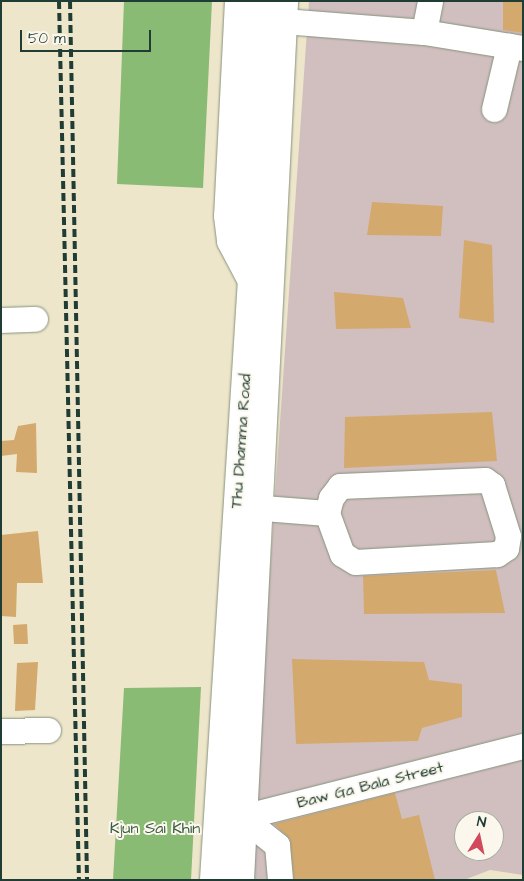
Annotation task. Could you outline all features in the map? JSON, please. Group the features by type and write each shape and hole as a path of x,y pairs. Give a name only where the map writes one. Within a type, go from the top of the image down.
{"main road":[{"path":"239,1 228,216 231,241 252,280"},
{"name":"Thu Dhamma Road","path":"248,506 252,280 264,1"},
{"name":"Thu Dhamma Road","path":"214,880 229,817 248,506 284,11"},
{"name":"Thu Dhamma Road","path":"229,817 240,880"}],"street":[{"path":"424,32 430,1"},
{"path":"284,11 516,47 494,109"},
{"path":"1,320 35,319"},
{"path":"485,480 492,485 508,536 506,548 497,554 356,562 342,554 327,514 331,498 340,486 485,480"},
{"path":"248,506 327,514"},
{"path":"1,731 48,730"},
{"name":"Baw Ga Bala Street","path":"229,817 523,746"},
{"path":"229,817 277,845 280,880"}],"shaded area":[{"path":"309,1 523,1 523,875 490,870 464,880 254,880 255,786"}],"green space":[{"path":"124,1 212,1 203,188 117,184"},
{"name":"Kjun Sai Khin","path":"201,687 191,880 113,880 124,688"}],"building":[{"path":"503,1 523,1 523,33 503,30"},
{"path":"372,202 443,206 441,236 367,235"},
{"path":"464,240 492,245 494,323 459,318"},
{"path":"334,292 403,298 411,328 336,329"},
{"path":"492,412 497,461 344,468 345,417"},
{"path":"36,423 37,473 16,472 17,454 1,456 1,441 14,440 18,426"},
{"path":"38,531 43,583 17,583 16,617 1,616 1,535"},
{"path":"496,570 505,613 364,614 363,576"},
{"path":"27,624 28,644 14,644 13,625"},
{"path":"292,659 424,662 429,680 462,684 462,717 422,728 418,741 296,744"},
{"path":"38,662 35,710 15,711 17,663"},
{"path":"395,793 402,819 419,815 435,880 294,880 290,839 274,824"}],"railway":[{"path":"59,1 79,880"},
{"path":"70,1 87,880"}]}
